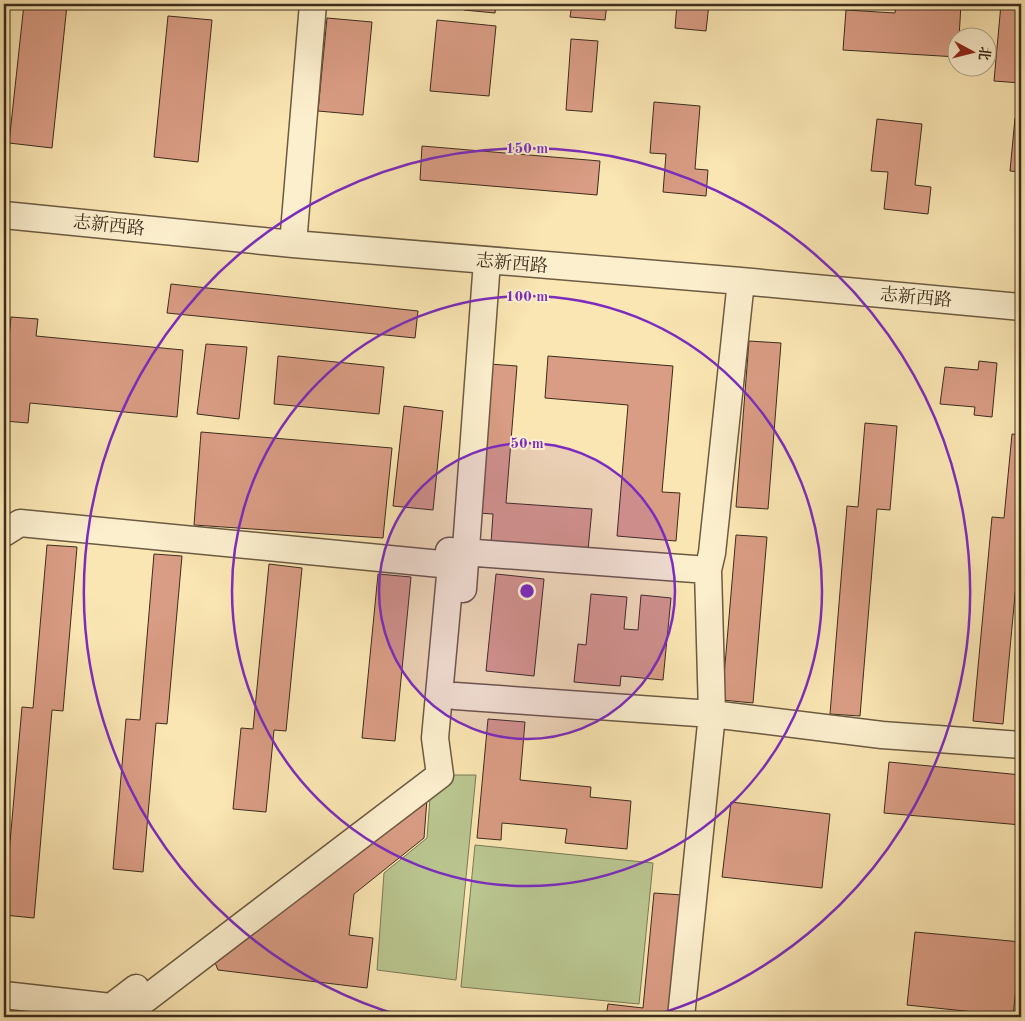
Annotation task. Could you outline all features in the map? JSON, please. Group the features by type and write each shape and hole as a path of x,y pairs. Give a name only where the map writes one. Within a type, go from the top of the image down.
{"street":[{"path":"293,244 313,4"},
{"name":"志新西路","path":"4,215 293,244 1021,306"},
{"path":"4,994 111,1007 452,744 487,261"},
{"path":"682,1017 712,714 708,570 713,543 741,281"},
{"path":"4,533 20,523 450,565 435,738 440,775 122,1017"},
{"path":"102,528 708,570"},
{"path":"455,696 712,714 882,735 1021,745"}],"green space":[{"path":"440,775 476,775 456,980 377,970 384,873 427,838 430,798"},
{"path":"475,845 653,863 639,1004 461,987"}],"building":[{"path":"24,4 67,5 52,148 9,143"},
{"path":"464,4 496,4 495,13 464,10"},
{"path":"572,4 607,4 605,20 570,17"},
{"path":"677,4 709,4 706,31 675,28"},
{"path":"896,4 961,4 960,28 948,28 948,56 843,50 846,10 895,13"},
{"path":"1001,4 1021,4 1021,83 994,81 994,78 998,78 998,37"},
{"path":"168,16 212,20 198,162 154,157"},
{"path":"327,18 372,22 363,115 318,111"},
{"path":"437,20 496,26 489,96 430,91"},
{"path":"571,39 598,41 592,112 566,110"},
{"path":"654,102 700,106 695,169 708,170 706,196 663,192 666,154 650,153"},
{"path":"1015,118 1021,119 1021,172 1010,171"},
{"path":"877,119 922,124 915,185 931,187 928,214 884,209 888,172 871,171"},
{"path":"422,146 600,161 597,195 420,180"},
{"path":"171,284 418,311 415,338 167,313"},
{"path":"11,317 38,319 36,336 183,350 177,417 30,403 28,423 4,421 4,390"},
{"path":"749,341 781,343 768,509 736,507"},
{"path":"206,344 247,347 239,419 197,414"},
{"path":"278,356 384,367 379,414 274,404"},
{"path":"548,356 673,366 662,492 680,493 676,541 617,536 628,405 545,398"},
{"path":"979,361 997,363 992,417 974,415 975,407 940,404 945,367 978,370"},
{"path":"489,364 517,366 506,503 592,509 588,550 491,543 493,514 478,513"},
{"path":"404,406 443,411 433,510 393,506"},
{"path":"865,423 897,426 890,510 877,509 860,716 830,714 847,506 858,507"},
{"path":"201,432 392,448 383,538 194,525"},
{"path":"1012,434 1021,435 1021,530 1003,724 973,721 992,517 1004,518"},
{"path":"736,535 767,537 753,703 722,700"},
{"path":"47,545 77,547 63,711 52,710 34,918 4,915 4,910 22,707 33,708"},
{"path":"154,554 182,556 167,724 156,723 143,872 113,869 126,719 140,720"},
{"path":"269,564 302,568 286,731 274,730 266,812 233,809 241,728 253,729"},
{"path":"378,574 411,577 395,741 362,738"},
{"path":"496,574 544,579 534,676 486,671"},
{"path":"591,594 627,597 624,629 638,630 641,595 671,598 663,680 621,676 620,686 574,682 578,644 586,645"},
{"path":"488,719 525,722 520,780 591,787 590,797 631,801 627,849 565,843 567,829 502,823 501,840 477,838"},
{"path":"889,762 1021,775 1021,825 884,813"},
{"path":"427,799 424,838 354,894 349,935 373,938 367,988 218,970 214,960"},
{"path":"731,802 830,814 822,888 722,877"},
{"path":"654,893 682,895 671,1017 606,1017 608,1004 643,1008"},
{"path":"915,932 1021,942 1013,1016 907,1005"}]}
